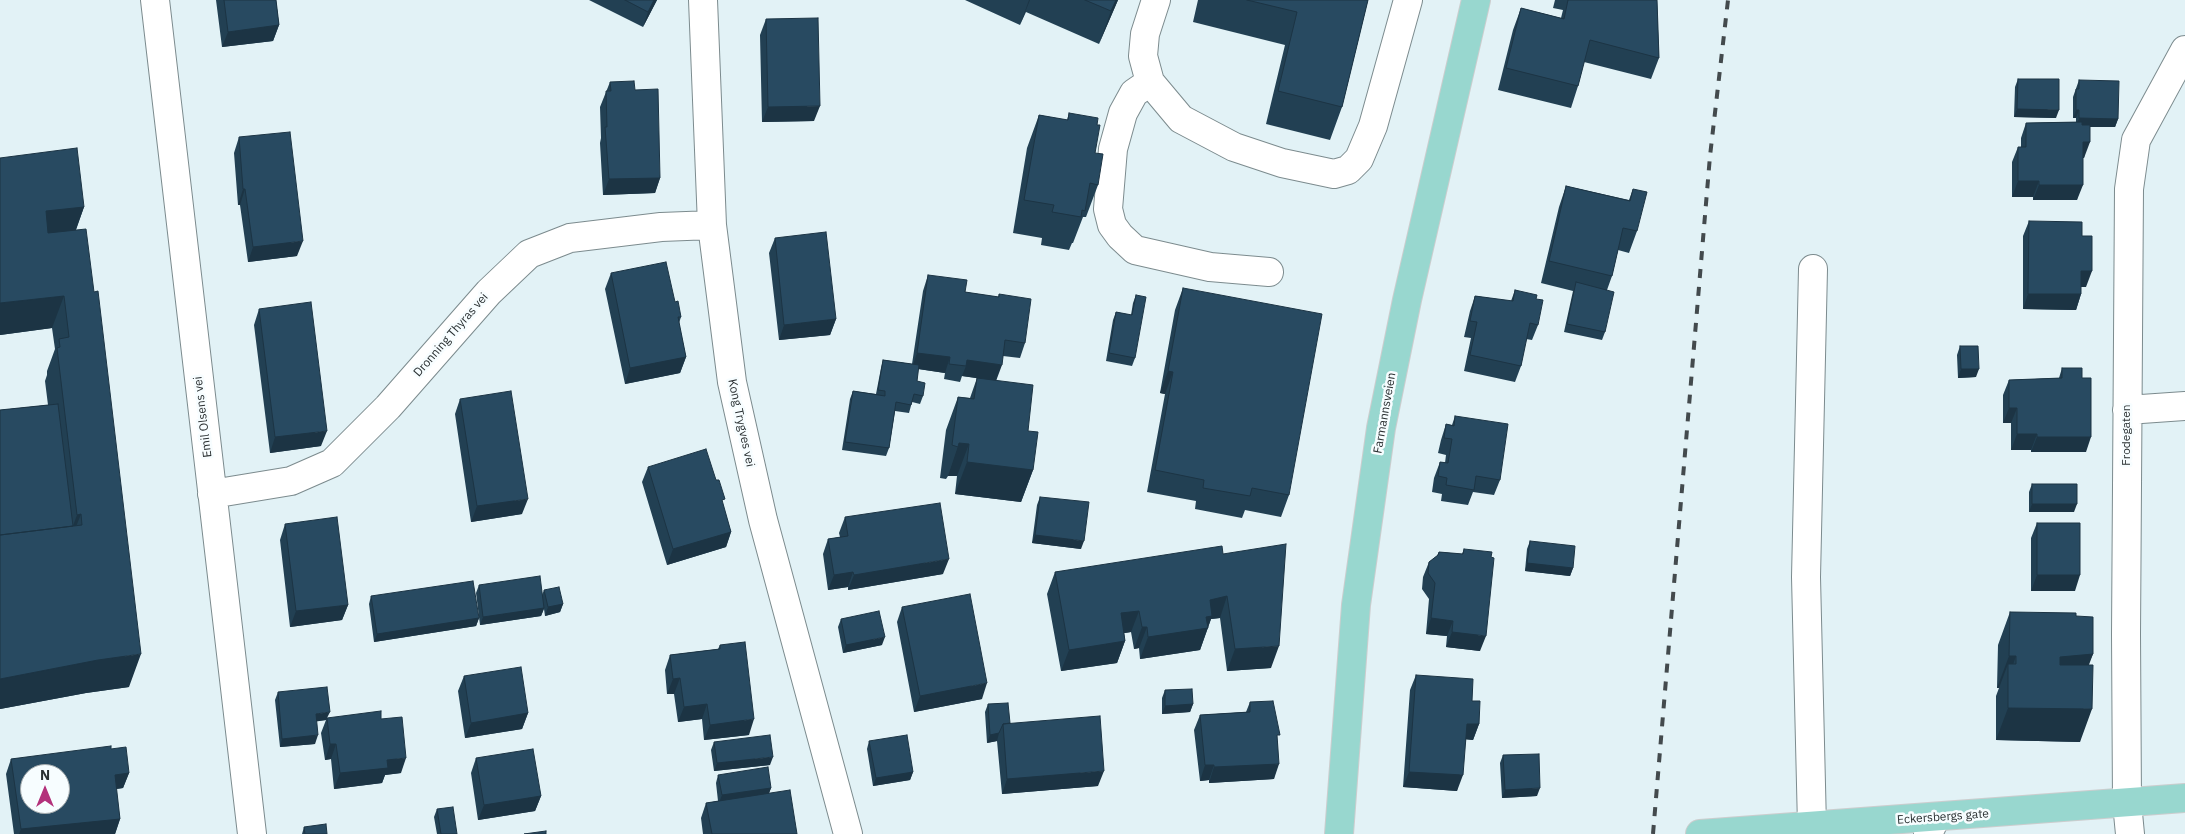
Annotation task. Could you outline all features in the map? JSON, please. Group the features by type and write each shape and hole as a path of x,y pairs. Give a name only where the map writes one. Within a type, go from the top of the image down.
{"main road":[{"name":"Farmannsveien","path":"1339,834 1356,605 1381,428 1407,300 1476,0"},
{"name":"Eckersbergs gate","path":"1700,834 1812,826 1932,826 2126,803 2185,798"}],"street":[{"name":"Emil Olsens vei","path":"155,0 252,834"},
{"name":"Kong Trygves vei","path":"703,0 712,225 732,382 760,511 848,834"},
{"path":"1156,0 1146,34 1143,56 1150,82 1181,119 1234,147 1282,163 1334,174 1348,170 1360,159 1374,126 1408,0"},
{"name":"Frodegaten","path":"2130,834 2126,803 2129,189 2136,140 2185,50"},
{"path":"1150,82 1134,93 1123,113 1116,140 1108,208 1112,225 1120,236 1135,250 1210,267 1270,272"},
{"name":"Dronning Thyras vei","path":"212,494 291,481 332,463 388,407 489,292 529,254 570,238 662,226 712,225"},
{"path":"1812,826 1806,577 1813,269"},
{"path":"2128,410 2185,406"}],"building":[{"path":"224,0 276,0 279,25 228,32"},
{"path":"625,0 654,0 648,12"},
{"path":"1085,0 1116,0 1111,11"},
{"path":"1247,0 1368,0 1342,107 1278,91 1297,12"},
{"path":"1568,0 1657,0 1659,58 1590,40 1578,86 1506,68 1521,8 1564,19"},
{"path":"818,18 820,106 768,107 766,19"},
{"path":"2018,79 2059,79 2059,110 2017,109"},
{"path":"2079,80 2119,81 2118,119 2079,118 2079,110 2076,110 2076,89 2079,89"},
{"path":"634,81 635,90 658,89 660,178 609,179 605,127 607,127 606,91 611,91 610,82"},
{"path":"1069,113 1098,118 1097,125 1100,125 1095,153 1103,154 1098,185 1090,183 1085,211 1082,210 1081,217 1052,212 1054,205 1024,200 1039,115 1068,120"},
{"path":"2082,122 2082,125 2090,125 2090,142 2083,142 2083,185 2039,185 2039,181 2018,181 2018,147 2026,147 2026,123"},
{"path":"290,132 303,241 253,247 245,189 243,189 239,137"},
{"path":"77,148 84,207 46,211 48,233 86,229 94,292 98,291 141,654 98,660 0,679 0,535 82,525 81,514 77,515 57,348 60,347 59,339 69,337 64,296 0,303 0,158"},
{"path":"1566,186 1630,201 1633,189 1647,192 1637,231 1623,228 1612,276 1549,261"},
{"path":"2029,221 2082,222 2082,236 2092,236 2092,271 2081,271 2081,294 2028,294"},
{"path":"826,232 836,319 784,325 775,238"},
{"path":"666,262 675,302 678,301 681,317 678,317 686,357 630,368 611,273"},
{"path":"928,275 967,280 965,292 999,297 999,294 1031,299 1025,343 1005,340 1002,365 967,360 966,366 949,364 950,357 917,353"},
{"path":"1576,282 1614,292 1605,332 1567,324"},
{"path":"1183,288 1322,314 1289,495 1252,488 1250,496 1203,488 1204,480 1155,470 1173,372 1168,371"},
{"path":"1515,290 1537,295 1536,299 1543,300 1538,325 1530,323 1521,366 1470,355 1477,322 1470,321 1475,296 1513,301"},
{"path":"1136,295 1146,297 1135,358 1109,353 1116,312 1132,315"},
{"path":"311,302 327,431 275,437 259,309"},
{"path":"1960,346 1978,346 1979,369 1961,369"},
{"path":"883,360 919,365 917,381 925,383 923,396 914,394 911,405 896,402 889,448 845,442 853,391 885,396 885,391 878,390"},
{"path":"2062,368 2082,368 2082,378 2091,378 2091,437 2037,437 2037,434 2017,434 2017,408 2009,408 2009,380 2062,378"},
{"path":"977,378 1033,385 1028,431 1038,432 1033,470 967,462 969,444 959,443 958,447 952,445 958,397 974,399"},
{"path":"511,391 528,499 477,506 460,399"},
{"path":"58,404 73,526 0,535 0,410"},
{"path":"1455,416 1508,424 1500,480 1476,476 1474,490 1446,485 1447,478 1438,476 1440,462 1448,463 1452,439 1444,438 1446,424 1454,426"},
{"path":"706,449 716,480 719,480 725,499 722,500 731,532 673,549 648,467"},
{"path":"2032,484 2077,484 2077,504 2032,504"},
{"path":"1040,497 1089,502 1084,541 1035,535"},
{"path":"940,503 949,559 854,575 853,572 834,575 828,539 848,536 845,517"},
{"path":"337,517 348,605 296,611 285,524"},
{"path":"2037,523 2080,523 2080,575 2037,575"},
{"path":"1530,541 1575,546 1573,568 1527,563"},
{"path":"1286,544 1279,646 1235,649 1227,596 1210,600 1212,616 1206,617 1208,628 1148,637 1147,627 1142,627 1139,611 1121,613 1125,641 1069,650 1055,572 1222,546 1223,554"},
{"path":"1464,549 1492,552 1491,557 1494,558 1486,636 1452,632 1453,621 1431,618 1435,583 1428,573 1429,562 1439,552 1463,554"},
{"path":"540,576 544,608 483,617 479,585"},
{"path":"473,581 479,618 377,634 371,596"},
{"path":"559,587 563,604 548,607 544,590"},
{"path":"970,594 987,683 920,696 902,607"},
{"path":"879,611 885,637 846,645 841,619"},
{"path":"2010,612 2076,613 2076,616 2093,617 2093,654 2060,657 2060,665 2093,665 2092,709 2008,708 2008,664 2016,664 2016,656 2009,656"},
{"path":"745,642 754,719 710,725 707,704 684,707 680,678 673,679 670,655 720,649 720,645"},
{"path":"521,667 528,713 471,723 464,676"},
{"path":"1416,675 1473,679 1472,701 1480,701 1479,724 1467,724 1463,775 1409,772"},
{"path":"327,687 330,712 316,714 318,735 282,739 278,692"},
{"path":"1192,689 1193,704 1165,706 1165,690"},
{"path":"1273,701 1280,735 1277,735 1279,764 1214,767 1214,765 1205,765 1200,715 1250,712 1250,702"},
{"path":"1008,703 1010,723 1003,724 999,733 990,735 988,704"},
{"path":"381,711 381,719 402,717 406,758 387,760 388,768 340,773 336,744 330,744 327,718"},
{"path":"1100,716 1104,771 1007,779 1003,724"},
{"path":"770,735 773,757 717,763 714,742"},
{"path":"907,735 913,772 876,778 869,741"},
{"path":"111,746 111,749 126,747 129,773 115,775 120,819 21,829 11,759"},
{"path":"533,749 541,796 484,805 476,758"},
{"path":"1539,754 1540,788 1505,790 1503,755"},
{"path":"768,767 771,788 722,795 718,775"},
{"path":"790,790 797,834 712,834 706,803"},
{"path":"453,807 457,834 441,834 437,809"},
{"path":"326,824 327,834 305,834 304,827"},
{"path":"546,831 546,834 524,834"}],"railway":[{"path":"1653,834 1710,156 1728,0"}]}
